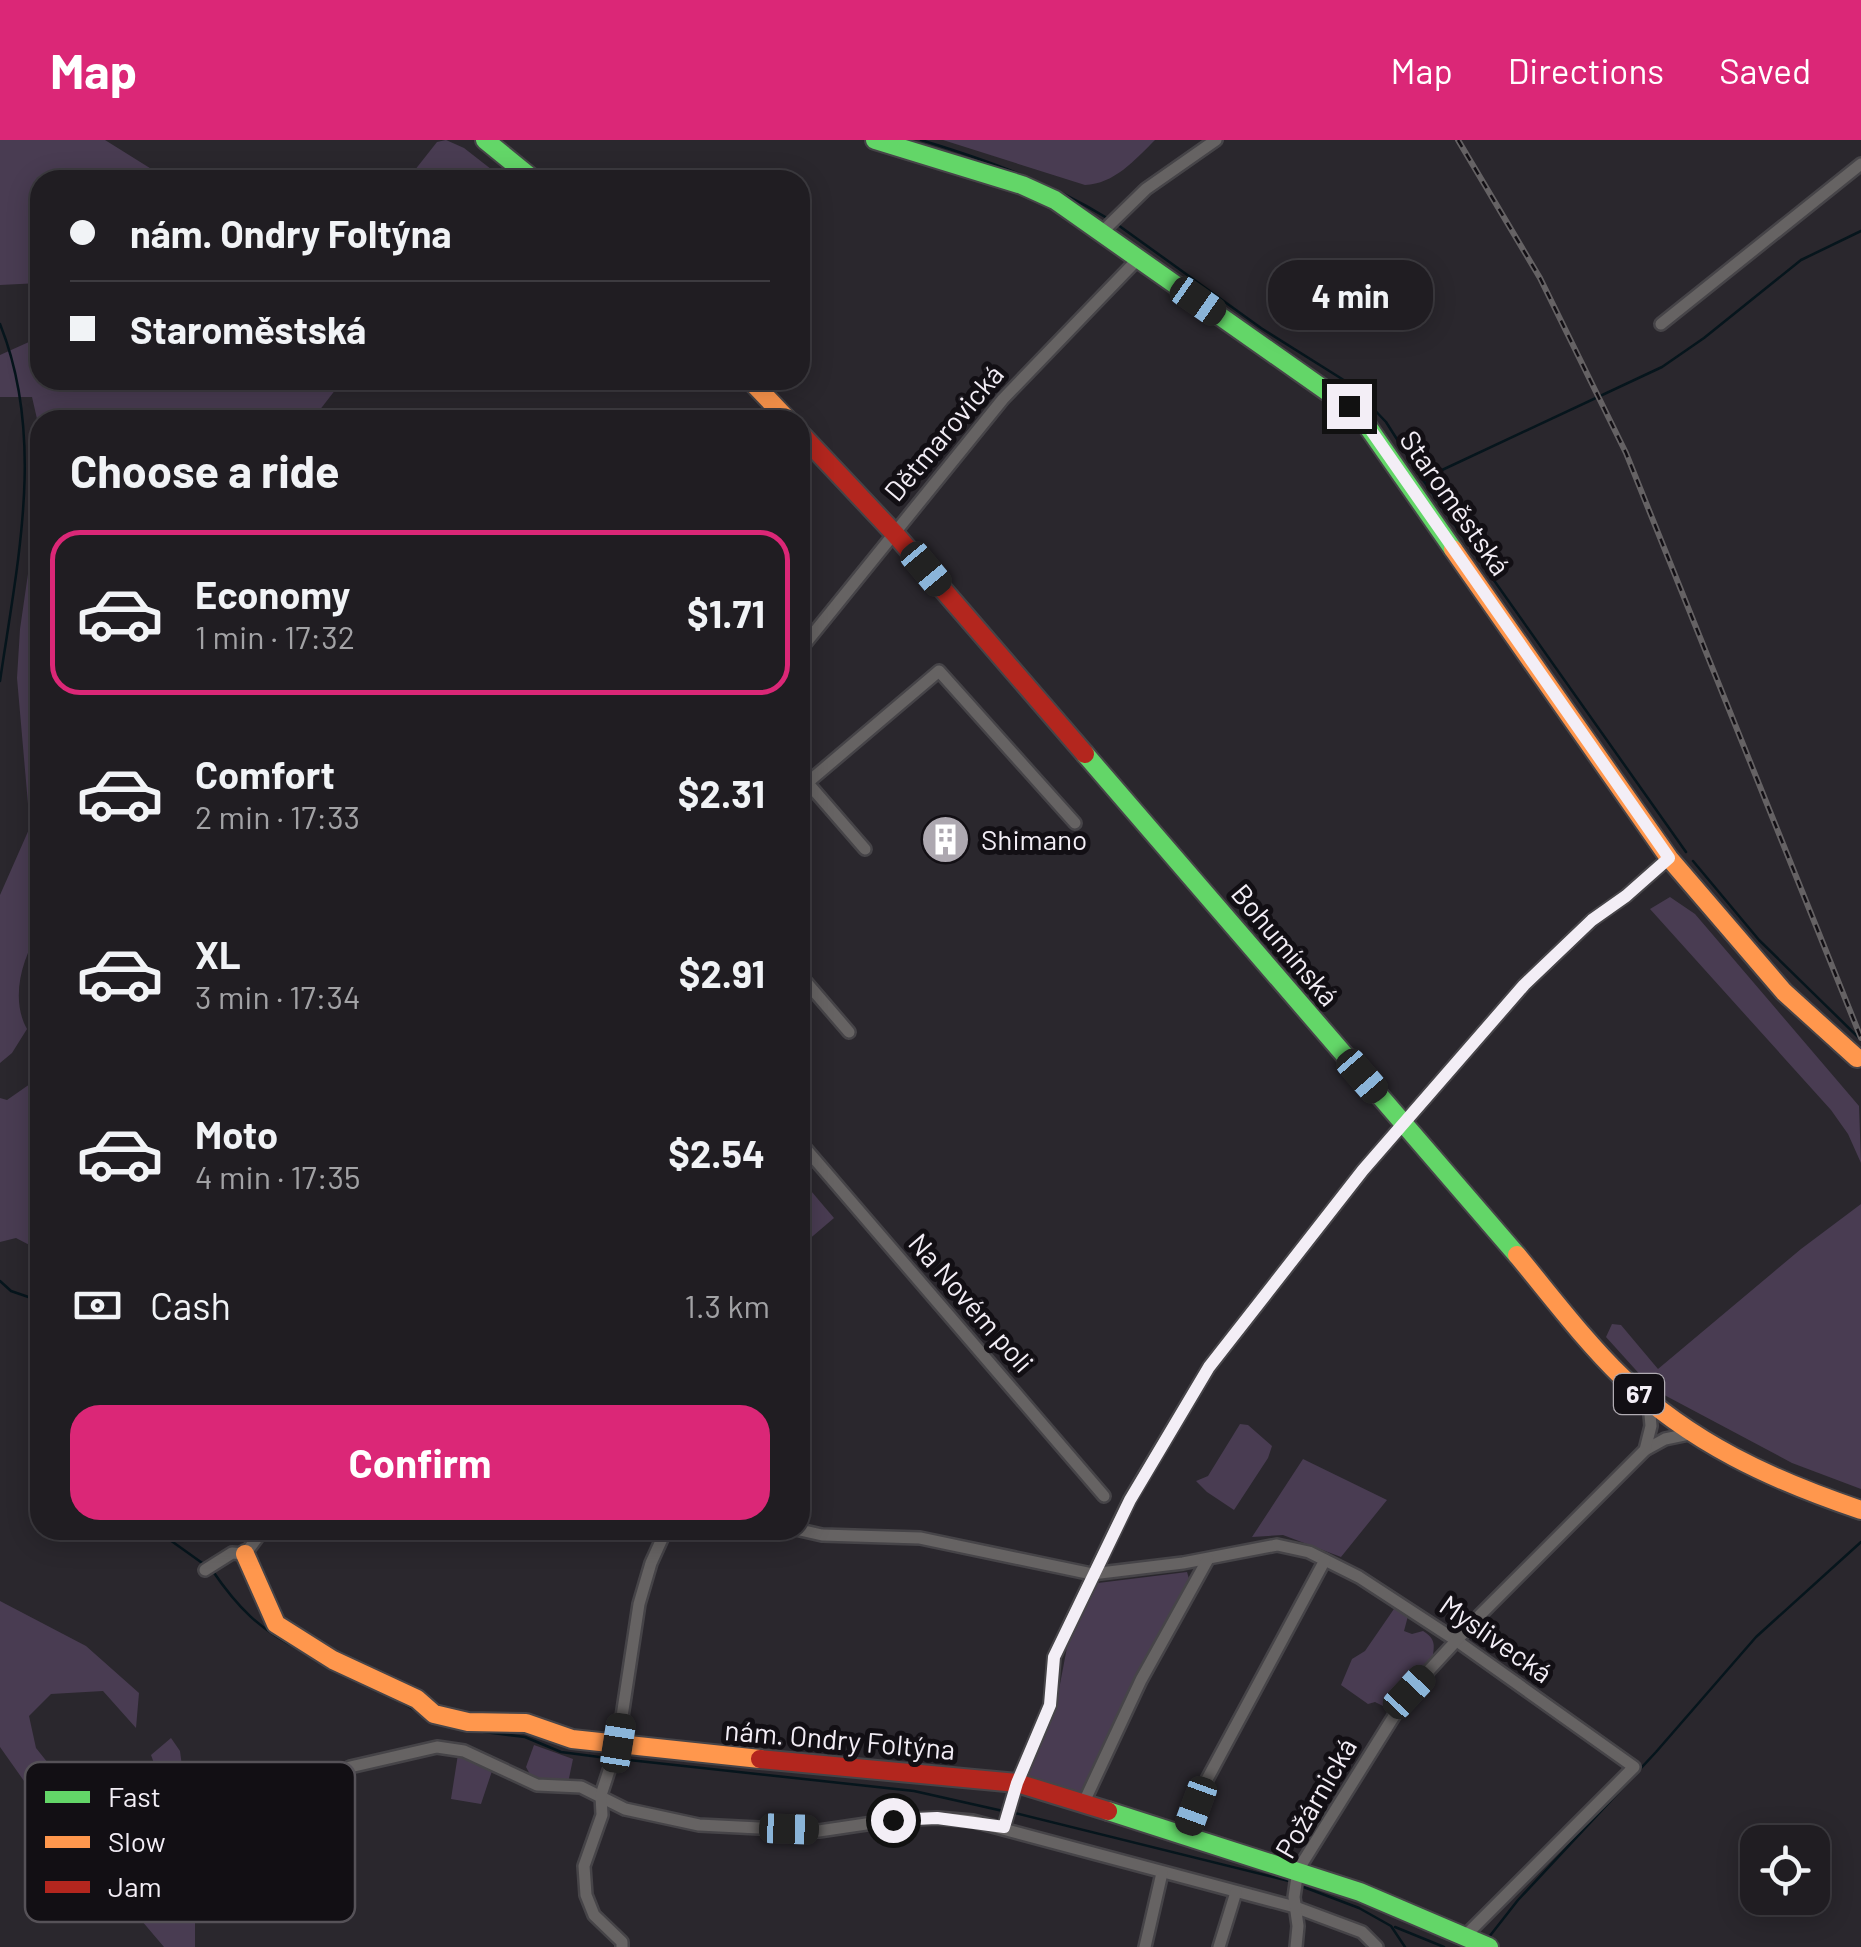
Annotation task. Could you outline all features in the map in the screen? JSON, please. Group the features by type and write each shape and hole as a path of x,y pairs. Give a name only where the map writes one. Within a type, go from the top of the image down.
{"street":[{"path":"484,140 522,170"},
{"name":"Staroměstská","path":"876,140 1022,185 1109,224 1138,258 1358,414 1669,858 1784,992 1857,1058"},
{"path":"1109,224 1146,189 1216,140"},
{"path":"1662,324 1861,164"},
{"name":"Dětmarovická","path":"810,638 1003,399 1138,258"},
{"path":"760,390 778,410"},
{"name":"Bohumínská","path":"810,444 896,534 1569,1319 1649,1403 1689,1434 1761,1474 1861,1510"},
{"path":"810,776 940,671 1074,822"},
{"path":"810,791 865,849"},
{"path":"1007,1818 1017,1783 1050,1705 1054,1657 1130,1500 1209,1367 1363,1170 1524,985 1592,920 1669,858"},
{"path":"810,986 849,1032"},
{"name":"Na Novém poli","path":"810,1154 1104,1496"},
{"path":"1646,1450 1651,1426 1649,1403"},
{"path":"1646,1450 1666,1439 1689,1434"},
{"name":"Požárnická","path":"1296,1947 1297,1881 1409,1692 1646,1450"},
{"name":"Myslivecká","path":"810,1533 920,1538 1092,1574 1208,1559 1277,1545 1309,1552 1358,1577 1457,1641 1634,1767 1477,1942"},
{"path":"209,1566 232,1554 245,1554 256,1540"},
{"path":"622,1947 622,1942 594,1915 586,1895 584,1866 602,1815 601,1795 615,1752 638,1604 661,1540"},
{"name":"nám. Ondry Foltýna","path":"245,1554 276,1624 333,1660 417,1699 434,1714 468,1722 526,1723 615,1752 796,1760 891,1773 1017,1783 1186,1836 1297,1881 1477,1942"},
{"path":"1084,1802 1141,1680 1208,1559"},
{"path":"1186,1836 1204,1785 1325,1560"},
{"path":"355,1766 437,1747 464,1751 536,1786 581,1787 626,1809 699,1825 820,1830 893,1820 1007,1818 1162,1873 1295,1906 1362,1932 1378,1947"},
{"path":"1144,1947 1162,1873"},
{"path":"1219,1947 1236,1892"}],"shaded area":[{"path":"0,140 105,140 153,170 30,170 30,284 0,285"},
{"path":"446,140 464,148 492,170 415,170 437,142"},
{"path":"943,140 1155,140 1115,176 1085,185"},
{"path":"30,342 30,390 335,390 320,410 35,410 32,397 0,397 0,355"},
{"path":"30,560 30,827 17,678"},
{"path":"30,827 30,949 19,992 27,1029 12,1053 0,1063 0,895"},
{"path":"1670,897 1695,914 1859,1106 1861,1163 1831,1110 1650,909"},
{"path":"30,1084 30,1245 16,1238 0,1242 0,1098 7,1100"},
{"path":"810,1190 834,1218 810,1238"},
{"path":"1861,1204 1861,1489 1792,1463 1653,1389 1606,1337 1612,1324 1621,1325 1658,1369"},
{"path":"1240,1424 1248,1425 1272,1446 1234,1510 1196,1481 1208,1476"},
{"path":"1303,1459 1387,1500 1341,1557 1283,1535 1252,1537"},
{"path":"1187,1572 1190,1582 1082,1796 1025,1778 1057,1700 1068,1642 1098,1583"},
{"path":"0,1601 86,1646 139,1693 136,1728 103,1691 51,1694 29,1716 36,1748 47,1762 25,1762 25,1782 0,1747"},
{"path":"1396,1606 1408,1616 1404,1631 1423,1631 1432,1639 1434,1651 1389,1709 1375,1702 1368,1704 1341,1685 1352,1659 1365,1651"},
{"path":"171,1738 180,1751 181,1762 154,1762 151,1755"},
{"path":"534,1745 573,1759 568,1783 532,1778 526,1767"},
{"path":"458,1754 492,1771 481,1804 451,1799"},
{"path":"143,1922 195,1922 195,1947 164,1947"}],"waterway":[{"path":"921,140 1017,173 1107,218"},
{"path":"1118,225 1261,328 1350,384 1386,422 1686,852"},
{"path":"1425,478 1662,367 1801,260 1861,231"},
{"path":"0,324 14,367 25,456 20,547 0,681"},
{"path":"1693,861 1759,940 1861,1040"},
{"path":"0,1281 11,1291 30,1298"},
{"path":"170,1540 205,1565"},
{"path":"1489,1937 1756,1637 1861,1542"},
{"path":"212,1570 250,1616 300,1650"},
{"path":"392,1697 420,1713"},
{"path":"469,1730 525,1737 561,1752 607,1758"},
{"path":"620,1759 914,1791 1003,1811"},
{"path":"1011,1812 1289,1881"},
{"path":"1301,1886 1359,1908 1391,1926 1405,1947"},
{"path":"1395,1927 1444,1947"}],"railway":[{"path":"1458,140 1540,278 1626,453 1861,1038"}],"traffic: fast":[{"path":"485,140 522,170"},
{"path":"875,140 1022,185 1055,200 1359,414 1453,549"},
{"path":"1085,754 1517,1255"},
{"path":"1108,1811 1360,1892 1489,1947"}],"traffic: slow":[{"path":"760,390 778,410"},
{"path":"1453,549 1669,858 1784,992 1857,1058"},
{"path":"1517,1255 1608,1363 1676,1421 1764,1472 1861,1510"},
{"path":"245,1554 276,1624 333,1660 417,1699 434,1714 468,1722 526,1723 572,1739 760,1759"}],"traffic: jam":[{"path":"810,444 895,534 1085,754"},
{"path":"760,1759 1017,1783 1108,1811"}],"place":[{"name":"Shimano","path":"946,840"}],"route":[{"path":"893,1820 937,1818 1004,1827 1017,1783 1050,1705 1054,1657 1130,1500 1209,1367 1363,1170 1524,985 1592,920 1669,858 1368,426 1349,406"}]}
